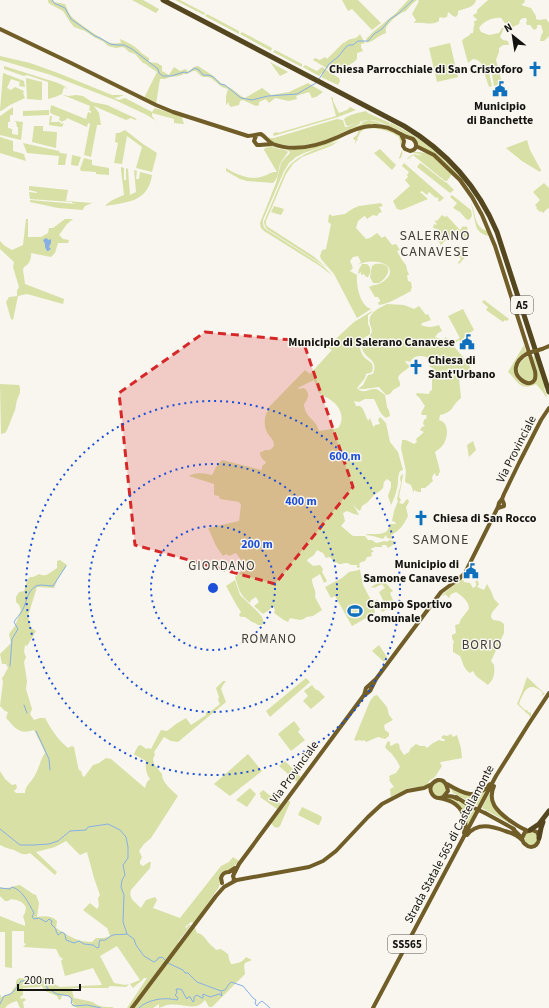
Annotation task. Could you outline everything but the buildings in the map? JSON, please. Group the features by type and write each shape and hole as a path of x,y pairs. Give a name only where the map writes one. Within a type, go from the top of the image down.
{"highway":[{"name":"A5","path":"166,0 336,89 412,131 448,159 480,198 502,243 549,392"},
{"name":"A5","path":"369,107 378,109 414,129 437,145 460,167 483,196 503,237 549,381"},
{"path":"528,830 539,824 549,813"},
{"path":"539,838 542,825 549,813"}],"main road":[{"path":"0,29 156,105 248,136 254,140 257,145 273,144 291,147 307,147 331,140 359,128 374,126 390,128 414,140 416,146 431,153 460,180 476,203 482,215 493,241 535,371 536,376 531,382 527,383 520,379 516,370 522,357 528,353 542,348 549,346"},
{"path":"248,136 261,134 265,139 273,144"},
{"path":"401,134 405,149 410,151 425,150"},
{"path":"254,140 256,135"},
{"path":"404,141 410,138"},
{"path":"262,145 265,139"},
{"path":"413,150 416,146"},
{"name":"Via Provinciale","path":"233,876 239,864 412,630 440,594 465,573 519,463 541,420 549,408"},
{"name":"Strada Statale 565 di Castellamonte","path":"373,1008 496,776 549,693"},
{"path":"224,884 230,885 233,882 246,879 309,867 323,861 336,851 382,804 401,793 424,788 441,780 460,792 472,794 484,790 496,776"},
{"path":"496,776 497,779 492,788 491,794 495,807 504,816 522,829 536,831 539,838 538,843 532,847 525,845 513,829"},
{"path":"446,783 451,793 458,799"},
{"path":"432,784 430,789 432,794"},
{"path":"444,796 447,793 448,788"},
{"path":"420,789 434,796 452,802 457,806 462,813 465,824 461,839 462,841"},
{"path":"439,798 450,796 513,829 528,830"},
{"path":"462,841 465,840 471,831 478,827 484,826 493,826 522,839"},
{"path":"522,839 524,833 528,830"},
{"name":"Via Provinciale","path":"229,872 239,864"},
{"path":"224,884 221,878 222,874 224,873 229,872 233,876 246,879"},
{"path":"233,876 233,882"},
{"path":"132,1008 224,884"}],"highlighted area":[{"path":"205,332 303,341 353,487 275,584 135,545 119,393"}],"green space":[{"path":"48,0 65,4 74,19 107,42 121,43 120,39 132,45 149,58 149,62 157,63 162,66 162,71 169,75 174,67 180,71 186,69 188,72 194,67 198,66 245,98 262,88 271,95 289,92 308,83 323,92 312,98 309,92 296,96 297,99 289,101 275,98 269,103 266,99 259,102 259,105 256,106 243,100 240,101 239,105 231,107 229,102 226,105 228,89 222,87 211,78 201,76 196,71 193,71 179,76 160,79 156,104 144,98 157,72 125,48 108,46 85,31 74,27 63,11 50,4"},
{"path":"132,0 143,0 159,9 156,13"},
{"path":"175,0 180,0 205,13 204,15"},
{"path":"342,0 358,0 381,23 372,30 352,9 348,11"},
{"path":"408,0 417,0 406,11 391,22 386,28 386,33 367,43 366,39 395,14"},
{"path":"418,0 476,0 473,5 458,11 456,17 448,12 447,17 441,17 439,18 439,21 430,24 414,23 416,20 412,14 419,1"},
{"path":"488,0 525,0 522,5 531,8 536,16 536,19 546,19 549,23 549,36 544,41 540,41 543,32 541,25 537,25 537,28 534,30 530,25 527,25 526,18 520,20 519,24 513,27 509,27 501,18 495,18 483,23 479,28 481,32 489,35 499,33 502,28 504,28 500,37 503,40 508,41 509,45 503,45 499,48 496,60 501,85 494,86 490,67 488,68 492,86 489,87 484,72 480,73 478,68 482,65 480,62 473,59 468,63 462,41 473,33 475,24 474,21 477,19 473,15 477,13 477,10"},
{"path":"207,14 239,31 239,34 205,16"},
{"path":"242,32 272,48 271,51 240,34"},
{"path":"360,34 365,43 361,44 363,51 357,53 357,59 349,65 338,68 333,72 313,60 315,58 320,60 325,57 327,59 343,43 356,38"},
{"path":"450,43 458,77 437,82 429,48"},
{"path":"275,50 302,64 302,67 273,52"},
{"path":"0,56 30,63 112,95 124,95 114,98 119,100 125,98 152,112 155,108 183,117 184,124 174,123 174,119 152,113 152,116 156,121 147,115 115,100 51,75 0,60"},
{"path":"270,62 288,72 280,76"},
{"path":"305,65 317,71 322,67 339,78 340,81 338,85 321,77 323,74 322,73 319,76 303,67"},
{"path":"4,66 58,83 66,87 67,89 64,87 62,94 48,99 48,82 4,69"},
{"path":"3,73 24,81 25,87 19,86 20,82 11,79 7,88 11,90 15,87 24,91 23,93 25,98 0,111"},
{"path":"26,78 42,82 42,100 27,99"},
{"path":"63,95 83,96 92,102 107,105 137,119 135,120 131,118 126,120 94,106 99,113 101,125 97,125 91,157 84,155 90,124 88,123 87,127 67,118 63,122 59,120 60,117 50,112 51,105 86,119 88,112 91,113 89,110 90,106"},
{"path":"331,97 333,98 339,113 350,107 356,110 338,117 274,136 273,134 277,132 278,133 336,116"},
{"path":"13,107 13,115 10,115 8,128 12,129 12,134 18,135 18,127 14,121 23,122 21,140 0,135 0,116"},
{"path":"49,110 49,115 23,116 23,111"},
{"path":"366,111 390,123 389,126 372,120 348,126 346,125 344,119 346,117"},
{"path":"50,116 52,116 51,122 58,121 62,124 64,123 62,127 49,125"},
{"path":"337,119 343,120 345,127 359,122 361,123 334,137 305,145 295,146 274,143 266,136 274,138"},
{"path":"370,120 383,125 367,125 344,133 362,124 362,122"},
{"path":"391,123 432,148 450,165 465,183 434,153 419,146 409,136 399,130 389,126"},
{"path":"34,126 43,126 43,131 57,132 56,148 32,142"},
{"path":"375,127 397,133 401,137 401,146 399,137 396,135 385,130 373,128 363,130 356,141 356,144 355,141 356,140 353,138 357,135 359,130"},
{"path":"125,130 157,153 152,172 136,168 142,147 127,136 122,164 114,163 118,143 115,142 116,133"},
{"path":"0,137 13,141 13,151 24,154 26,161 0,153"},
{"path":"343,137 330,144 304,153 289,163 284,171 263,220 264,226 267,230 314,260 333,276 261,228 260,223 276,183 281,163 290,153 289,151 276,147 263,146 269,145 280,147 324,144"},
{"path":"527,140 530,150 541,170 540,172 522,161 506,148"},
{"path":"339,141 331,146 302,157 293,164 286,174 266,221 266,225 268,227 313,256 326,267 267,229 264,222 285,172 295,160 309,152"},
{"path":"23,143 67,154 65,165 58,165 59,156 27,153"},
{"path":"271,147 288,152 280,164 277,176 273,183 247,181 240,179 226,171 226,168 239,175 249,178 277,172 264,150 265,148"},
{"path":"380,149 396,165 392,170 374,153"},
{"path":"426,152 434,157 452,174 447,181 445,181 413,155 407,159 414,154 422,156 413,153"},
{"path":"72,155 81,157 78,166 71,165"},
{"path":"84,158 92,160 92,165 109,168 109,175 81,171 80,169"},
{"path":"404,163 444,198 439,202 437,197 436,198 429,192 427,195 422,191 420,192 428,199 401,210 397,209 393,201 410,186 405,180 408,177 407,175 409,172 402,166"},
{"path":"420,163 446,182 454,190 450,193 417,167"},
{"path":"121,167 124,168 124,180 126,180 126,168 128,169 130,195 136,192 134,170 137,171 136,179 139,179 140,172 152,175 150,184 146,191 136,199 129,202 105,206 111,201 124,195"},
{"path":"544,183 549,188 549,209 548,208 543,213 536,208 537,207 535,205 540,200 533,192"},
{"path":"29,186 68,190 66,201 92,203 85,206 83,210 58,208 30,202 30,200 76,204 72,202 30,199 29,192 37,192 29,190"},
{"path":"452,195 471,210 472,216 469,220 453,208 457,203 450,197"},
{"path":"381,203 383,206 379,207 382,212 377,216 373,215 367,219 365,216 363,217 358,221 356,228 366,239 377,233 382,238 385,236 392,245 396,244 400,250 397,251 406,265 409,275 407,275 408,281 411,282 412,288 411,291 395,300 379,305 378,302 380,302 380,300 378,297 375,297 369,287 382,282 388,277 390,271 388,267 385,264 376,262 366,262 358,265 361,262 358,256 353,257 350,261 353,268 350,271 357,275 357,284 361,300 371,309 357,318 334,274 320,256 322,250 326,249 331,224 328,222 330,214 332,216 345,214 359,206"},
{"path":"471,203 478,224 480,227 488,231 488,236 478,230"},
{"path":"274,206 284,209 281,215 271,212"},
{"path":"442,215 445,217 447,216 460,230 463,226 466,226 469,233 466,238 455,231 441,245 435,236 436,233 440,232 433,228 434,224 437,224 435,222 436,220 437,221"},
{"path":"26,219 28,219 28,237 41,237 48,233 49,228 53,228 65,219 73,219 67,224 59,235 63,239 69,240 68,243 58,243 55,253 51,257 31,253 29,262 23,270 25,284 64,299 63,304 27,294 18,296 13,320 11,319 6,302 9,297 17,296 19,287 13,267 14,262 0,249 0,241 12,250 23,245"},
{"path":"461,246 468,251 466,254 467,255 459,264 458,263 461,259 457,254 457,251"},
{"path":"362,264 367,264 370,267 368,277 364,274 361,275 361,272 358,274"},
{"path":"375,264 385,265 388,269 388,273 379,283 373,283 370,277 372,266"},
{"path":"484,300 509,319 503,322 486,310 488,307 482,302"},
{"path":"387,304 404,305 414,309 419,306 426,315 428,314 431,320 422,323 421,325 430,327 439,325 442,331 435,337 443,340 446,337 468,363 472,372 459,378 461,398 448,412 440,415 439,420 445,424 447,435 445,442 435,452 440,471 438,476 436,476 435,473 433,475 433,481 425,488 421,488 421,492 414,490 414,493 411,485 405,481 406,471 401,448 402,440 406,440 414,444 417,442 416,439 424,432 420,430 425,426 423,424 424,420 427,418 426,415 422,415 421,413 425,406 416,395 417,393 429,394 432,390 432,378 436,373 435,370 429,366 431,365 428,358 418,356 410,362 405,361 410,366 398,378 400,386 393,390 390,394 386,395 379,387 359,389 363,385 368,375 373,374 374,368 374,364 366,356 362,348 362,342 372,333 370,317 374,311"},
{"path":"463,309 474,330 464,337 466,340 463,344 459,340 454,344 453,342 460,338 448,316"},
{"path":"372,311 368,315 370,334 360,341 360,349 364,357 372,364 373,368 372,372 366,374 365,378 357,388 362,391 376,389 385,395 390,416 386,418 380,412 374,399 365,399 359,402 354,401 356,406 360,406 363,409 368,421 370,418 374,427 375,425 380,424 378,420 380,417 386,423 390,442 398,452 403,470 399,473 397,489 391,505 388,496 391,482 387,479 384,482 383,488 362,506 360,511 353,504 359,515 347,511 343,513 345,521 341,526 353,536 365,536 368,540 372,540 376,543 387,542 389,540 397,542 388,548 386,545 382,545 382,547 370,549 374,551 371,553 372,556 367,557 365,561 359,564 360,567 357,568 357,565 346,563 339,564 334,562 331,558 326,558 323,553 317,550 307,561 313,566 320,565 327,581 324,583 320,574 312,579 315,597 322,610 313,616 300,620 290,618 288,622 274,613 275,610 273,606 263,614 254,606 259,602 256,597 251,600 250,603 244,597 235,577 242,571 241,567 243,563 236,553 229,556 227,554 223,556 216,546 208,528 239,521 241,505 239,502 220,499 219,496 214,495 214,484 189,476 200,473 211,475 222,460 262,470 262,466 266,462 263,460 260,452 270,450 274,446 273,441 265,428 267,409 305,370 310,374 332,350 327,347 354,322","holes":["314,380 320,393 331,400 340,410 342,418 338,428 319,431 316,423 306,413 304,404 308,398 308,392 304,388 298,388"]},
{"path":"524,345 526,352 516,362 514,370 516,378 525,385 533,383 537,379 533,357 535,356 546,388 544,388 546,397 536,384 526,387 523,386 508,372"},
{"path":"528,356 533,367 534,374 533,379 530,381 522,377 518,368 521,362"},
{"path":"0,384 19,385 20,388 15,410 7,430 5,433 1,434"},
{"path":"473,441 476,450 469,457 467,445"},
{"path":"402,474 403,475 399,497 401,500 399,503 403,504 408,499 409,502 406,507 408,516 405,522 391,535 393,539 387,538 386,535 383,539 366,535 382,534 387,531 390,524 396,524 392,521 398,501 397,499 401,483 400,478"},
{"path":"60,560 67,565 58,578 54,588 37,587 28,616 31,628 36,631 27,646 25,645 24,652 26,657 24,662 27,681 26,689 32,709 30,714 34,720 45,718 64,745 68,748 72,746 74,747 78,767 83,777 93,765 106,758 111,759 145,788 150,779 146,770 146,761 134,754 138,746 141,745 146,749 151,749 161,730 167,731 186,718 191,725 206,715 206,712 211,711 220,704 216,688 223,681 226,681 221,689 226,702 178,742 171,741 164,737 154,752 154,764 162,774 165,783 178,796 151,838 139,851 142,857 140,864 143,866 151,862 150,868 130,893 133,900 141,908 146,900 155,897 157,900 153,908 180,918 221,866 229,862 233,857 239,861 230,870 221,873 219,877 219,887 194,923 191,922 185,927 186,928 191,925 178,942 180,944 193,928 195,928 197,933 203,936 216,950 221,949 228,954 231,964 235,964 246,957 252,960 245,963 245,974 212,1007 209,1007 205,1000 197,1006 166,1005 159,1008 159,1004 153,1008 134,1008 153,981 151,980 130,1008 127,1008 147,978 144,978 133,988 130,984 140,980 117,946 100,956 114,983 125,985 129,984 126,987 110,986 108,988 70,989 74,998 93,1002 100,1006 114,1008 77,1008 71,1005 74,1004 71,1003 72,1000 68,996 62,995 61,999 59,1000 57,996 45,991 41,985 40,987 23,988 23,995 20,997 21,999 24,998 26,1000 23,1002 24,1008 20,1008 17,1001 10,1003 5,1008 0,1008 0,994 1,997 11,993 16,986 16,981 19,978 40,980 40,976 60,987 102,985 93,968 65,976 61,961 63,959 60,957 56,949 23,947 26,944 24,943 24,931 12,931 12,968 5,967 5,932 0,932 0,916 25,926 23,916 26,907 18,900 11,899 5,901 0,896 0,887 7,888 20,885 36,895 39,903 37,917 45,916 52,918 57,921 56,928 73,938 92,942 96,938 110,936 107,927 83,910 90,903 97,909 99,906 98,898 100,895 87,852 80,855 66,841 55,847 36,852 57,872 55,875 30,853 22,854 0,845 0,771 5,779 12,785 16,784 17,788 14,791 16,793 25,793 28,784 36,774 45,753 34,730 24,732 15,728 6,718 8,712 0,706 3,682 2,678 8,668 6,664 2,664 0,654 11,643 9,634 15,626 21,610 16,602 16,597 19,592 24,591 27,580 30,577 39,574 48,574 57,568 57,561"},
{"path":"359,569 363,585 373,604 375,613 352,626 335,596 331,598 325,587 342,578 349,572"},
{"path":"461,579 464,582 470,583 473,588 476,586 475,582 477,580 479,584 477,587 484,590 487,584 494,599 499,604 491,617 493,620 500,621 504,624 504,633 491,661 494,665 494,673 492,680 488,685 476,676 473,671 470,673 467,671 460,656 453,652 454,642 452,635 456,633 455,625 459,624 469,609 469,606 465,599 456,592 451,594 449,598 445,594 443,596 442,595"},
{"path":"235,580 240,595 262,617 264,623 262,625 258,625 239,615 241,612 226,586"},
{"path":"383,580 393,591 390,593 395,605 382,612 376,601 377,599 381,606 385,604 379,592 385,588 382,584 374,588 371,587"},
{"path":"379,645 387,657 384,662 372,651"},
{"path":"527,677 545,694 541,696 543,693 534,687 528,688 525,691 519,704 525,710 528,710 527,711 530,713 531,712 531,717 517,704"},
{"path":"306,678 310,682 270,717 266,711"},
{"path":"312,685 325,697 311,709 303,701 308,696 304,691"},
{"path":"377,695 387,707 389,715 393,720 384,725 385,730 389,733 389,736 385,739 378,737 366,742 364,740 354,740 370,701"},
{"path":"294,721 300,729 298,732 305,740 291,751 278,734"},
{"path":"451,734 453,737 457,735 462,758 441,762 440,763 442,766 435,777 429,781 427,785 423,787 408,788 391,797 390,789 394,787 389,780 389,776 396,773 400,767 392,754 385,747 388,741 390,742 391,746 396,743 399,744 404,755 416,744 427,748 439,740 445,741 441,737"},
{"path":"248,754 262,771 230,796 214,784"},
{"path":"285,761 301,777 297,782 279,766"},
{"path":"439,782 444,784 446,789 444,794 439,796 434,794 432,789 434,784"},
{"path":"450,787 464,794 488,789 478,806 453,793"},
{"path":"250,788 256,794 247,807 236,800"},
{"path":"263,790 281,804 277,809 260,797 261,795 259,794"},
{"path":"490,792 492,804 518,828 482,808"},
{"path":"448,797 476,811 466,829 462,811 445,798"},
{"path":"288,801 290,801 290,803 280,826 277,828 273,826 271,823"},
{"path":"302,807 321,816 322,818 319,825 298,815"},
{"path":"531,831 536,833 538,838 536,843 531,845 526,843 524,838 526,833"}],"water":[{"path":"46,238 49,240 51,239 49,247 51,249 48,251 43,240"}],"waterway":[{"path":"52,0 54,3 65,8 71,19 95,36 110,44 124,45 132,49 158,69 159,73 163,76 171,76 184,72 187,73 195,68 203,75 213,77 220,84 225,85 241,98 252,100 268,96 297,94 316,83"},
{"path":"319,79 329,64 338,57 346,47 353,45 358,41 368,41 374,34 382,29 390,19 398,14 413,0"},
{"path":"10,666 12,639 18,629 14,622 24,608 28,594 36,586 53,586 66,566"},
{"path":"24,705 27,713"},
{"path":"36,731 49,759 50,770"},
{"path":"0,829 20,845 49,844 58,841 70,831 86,830 88,827 108,824 120,830 126,837 128,847 128,858 123,865 125,875 122,880 121,887 124,895 123,922 127,934 134,939 136,945 144,956 154,962 158,958 162,957 166,961"},
{"path":"0,888 10,889 12,887 19,891 34,913 32,917 34,919 39,918 46,922 49,919 52,921 51,924 56,929 58,935 62,932 65,934 66,940 74,943 79,941 84,944 93,945 97,948 99,947 100,940 106,940 113,935 127,934"},
{"path":"168,963 183,970 185,973 188,973 197,982 221,991 225,990 231,982 243,986 256,1000 255,1003 257,1006 262,1001 270,1008"},
{"path":"0,1004 4,996 16,989 21,981 41,981 46,983 47,988 57,994 69,996 72,999 71,1003 74,1006 87,1005 101,1008"},
{"path":"139,1008 152,1001 167,999 177,1000 178,998 175,995 177,993 176,989 182,990 186,998 187,999 190,997 193,1002 194,997 197,995 202,998 203,994 210,997 219,994 222,996 221,992"}],"place":[{"name":"Chiesa Parrocchiale di San Cristoforo","path":"535,69"},
{"name":"Municipio di Banchette","path":"500,89"},
{"name":"Municipio di Salerano Canavese","path":"467,342"},
{"name":"Chiesa di Sant'Urbano","path":"416,367"},
{"name":"Chiesa di San Rocco","path":"421,518"},
{"name":"Municipio di Samone Canavese","path":"471,571"},
{"name":"Campo Sportivo Comunale","path":"355,611"}],"district":[{"name":"SALERANO CANAVESE","path":"435,244"},
{"name":"SAMONE","path":"441,539"},
{"name":"GIORDANO","path":"222,565"},
{"name":"ROMANO","path":"269,638"},
{"name":"BORIO","path":"482,644"}]}
